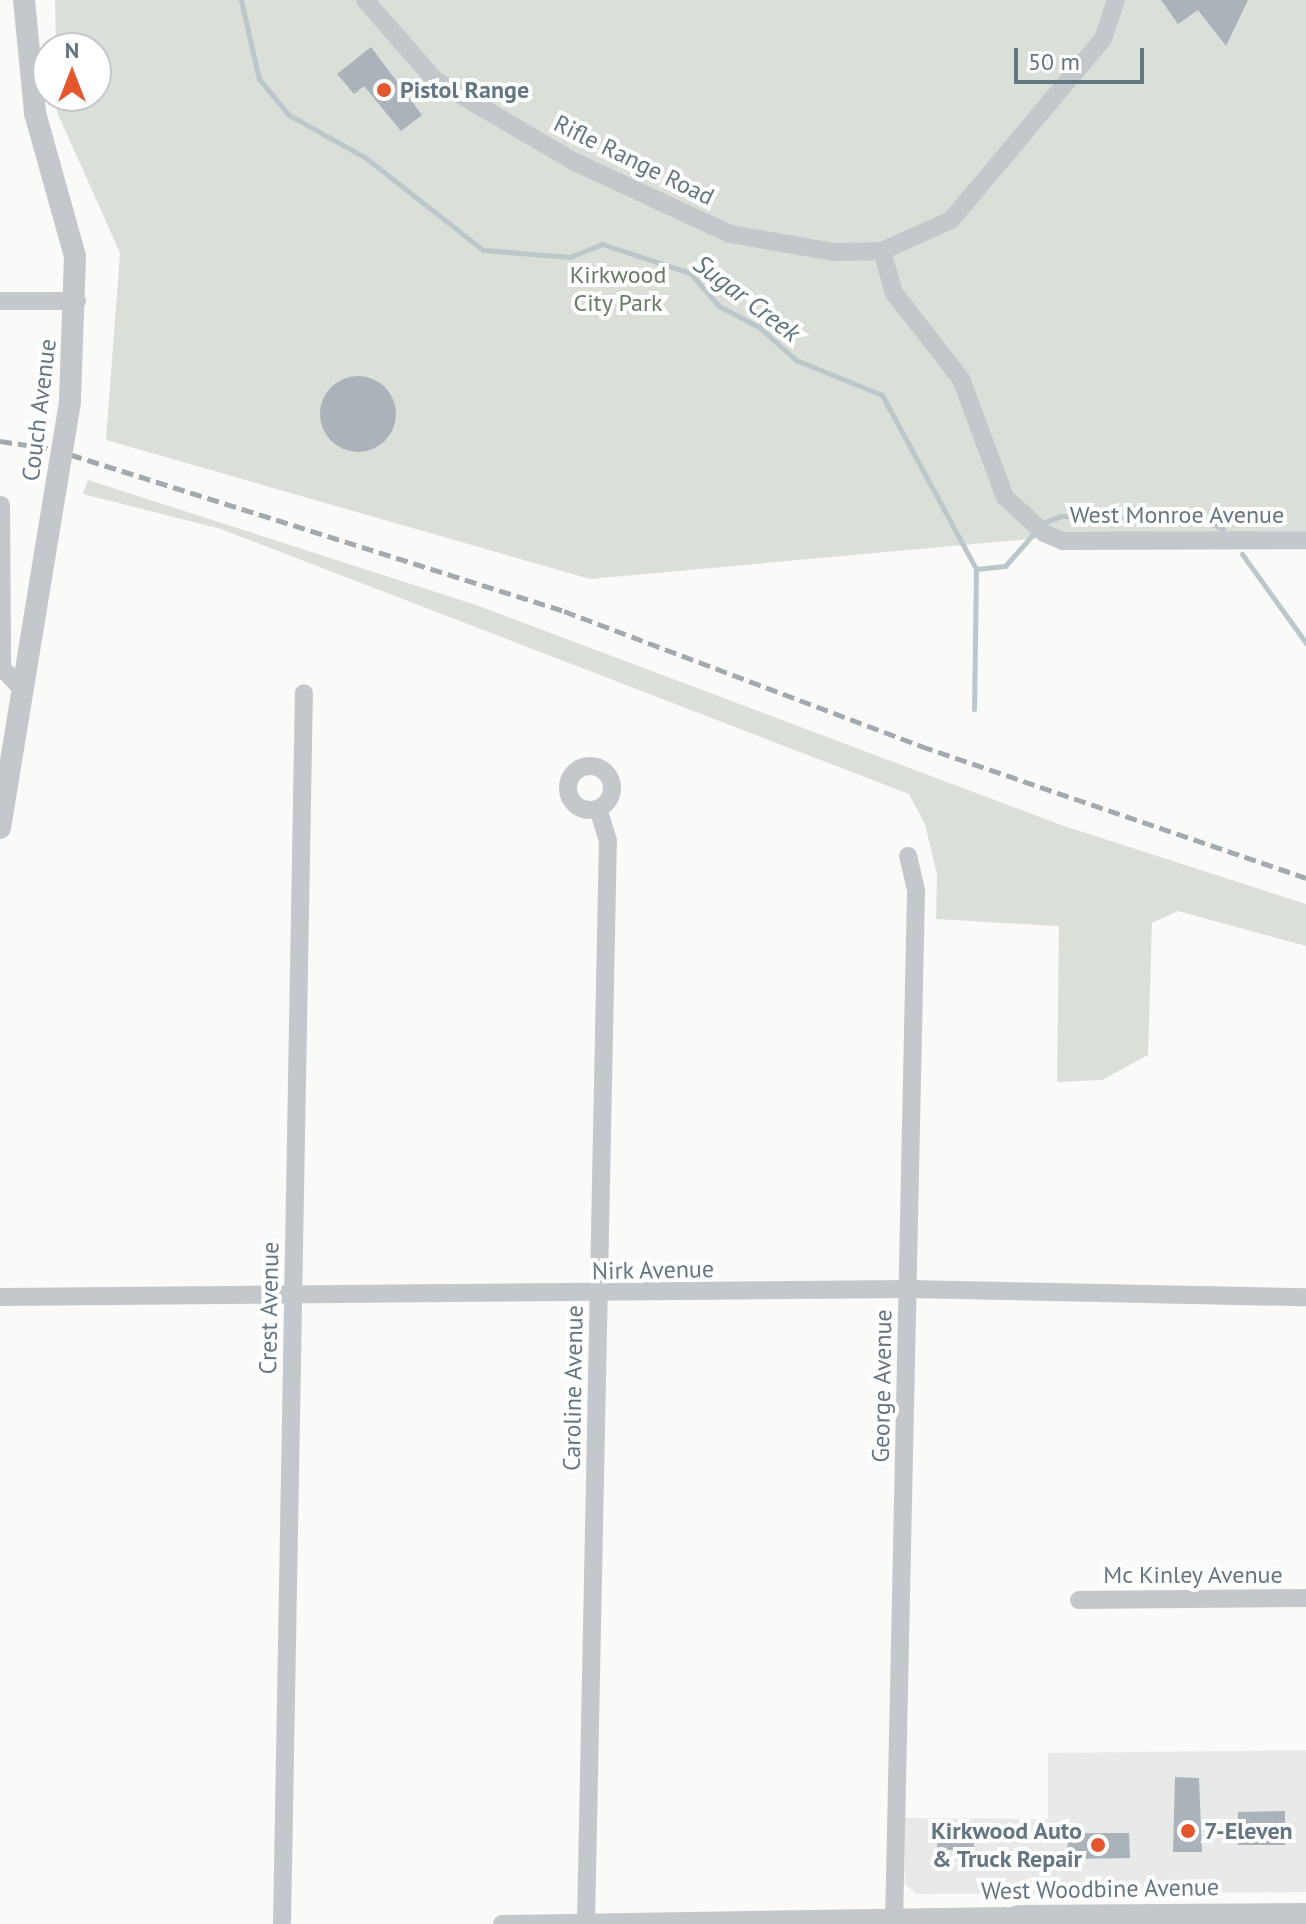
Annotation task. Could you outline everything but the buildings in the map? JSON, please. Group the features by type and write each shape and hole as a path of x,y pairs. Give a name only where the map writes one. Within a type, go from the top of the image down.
{"street":[{"name":"Couch Avenue","path":"0,828 70,402 77,301 75,256 35,113 24,0"},
{"name":"Rifle Range Road","path":"365,0 435,80 575,162 730,234 834,252 882,251"},
{"path":"882,251 951,220 1103,39 1116,0"},
{"name":"West Monroe Avenue","path":"882,251 894,293 961,379 1005,497 1044,533 1063,541 1306,540"},
{"path":"0,301 77,301"},
{"path":"1,505 2,668 21,688"},
{"name":"Crest Avenue","path":"282,1924 304,693"},
{"name":"Caroline Avenue","path":"586,1923 608,841 598,808"},
{"name":"George Avenue","path":"895,1921 916,890 908,856"},
{"name":"Nirk Avenue","path":"0,1297 599,1295 908,1289 1306,1297"},
{"name":"Mc Kinley Avenue","path":"1079,1600 1306,1598"},
{"name":"West Woodbine Avenue","path":"502,1924 895,1921 1020,1916 1160,1919 1306,1914"},
{"path":"990,1924 1020,1916"}],"shaded area":[{"path":"1306,1750 1306,1892 916,1894 905,1884 904,1818 1048,1819 1048,1753"}],"green space":[{"name":"Kirkwood City Park","path":"55,0 1306,0 1306,531 1073,535 590,579 106,440 120,253 57,112 112,112 112,32 56,32"},
{"path":"88,480 476,605 1061,825 1306,904 1306,946 1178,911 1152,923 1148,1055 1102,1080 1057,1082 1059,926 936,919 937,874 925,824 909,794 221,529 83,494"}],"waterway":[{"name":"Sugar Creek","path":"241,0 259,79 289,115 366,158 483,250 570,257 602,244 690,273 719,306 759,327 796,360 882,395 976,569 974,709"},
{"name":"Sugar Creek","path":"976,569 1005,566 1043,523 1061,516 1203,520 1223,529"},
{"name":"Sugar Creek","path":"1242,554 1306,643"}],"railway":[{"path":"0,441 53,449 564,611 921,746 1306,878"}],"place":[{"name":"Pistol Range","path":"384,90"},
{"name":"7-Eleven","path":"1188,1831"},
{"name":"Kirkwood Auto & Truck Repair","path":"1098,1845"}]}
